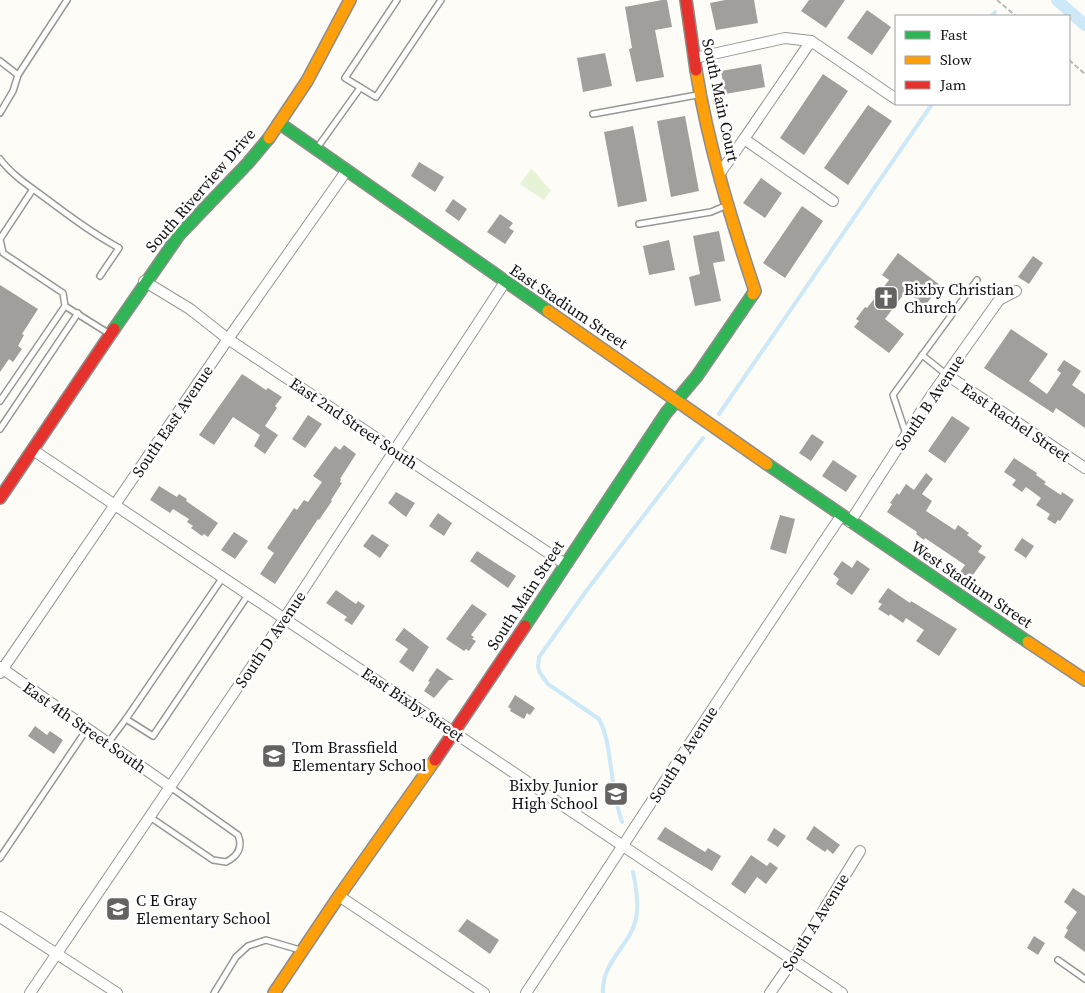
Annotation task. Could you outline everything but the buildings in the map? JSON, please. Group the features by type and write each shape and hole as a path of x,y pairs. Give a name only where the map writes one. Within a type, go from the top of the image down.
{"street":[{"name":"South Riverview Drive","path":"0,498 110,335 144,281 182,231 255,155 280,123 318,64 350,0"},
{"name":"South Main Court","path":"686,0 700,94 727,205"},
{"path":"695,58 784,38 811,41 895,98"},
{"path":"720,173 811,41"},
{"name":"East Stadium Street","path":"280,123 846,519"},
{"path":"744,139 833,201"},
{"name":"South East Avenue","path":"1,670 228,339 347,170"},
{"name":"South Main Street","path":"274,993 339,896 455,732 666,413 697,376 755,291 727,205"},
{"name":"East 2nd Street South","path":"144,281 190,309 228,339 565,564"},
{"name":"South D Avenue","path":"30,993 169,786 182,772 505,282"},
{"name":"South B Avenue","path":"526,993 743,662 906,435 931,396 999,300 1016,291"},
{"name":"East Rachel Street","path":"947,375 1085,468"},
{"name":"East Bixby Street","path":"33,450 842,993"},
{"name":"West Stadium Street","path":"846,519 1085,680"},
{"name":"East 4th Street South","path":"1,670 169,786"},
{"name":"South A Avenue","path":"770,993 793,960 860,851"},
{"path":"339,896 484,993"},
{"path":"0,917 117,993"}],"lane":[{"path":"0,113 13,91 18,75 66,0"},
{"path":"397,0 345,78 376,97 441,0"},
{"path":"0,60 18,75"},
{"path":"316,149 360,88"},
{"path":"593,114 700,94"},
{"path":"0,159 4,165 33,189 92,233 119,248 100,276"},
{"path":"0,401 64,306 63,293 3,253 0,239 33,189"},
{"path":"639,224 712,212 727,205"},
{"path":"906,435 893,395 977,280"},
{"path":"64,306 78,313 110,335"},
{"path":"0,428 78,313"},
{"path":"922,355 947,375"},
{"path":"108,743 223,576"},
{"path":"126,719 153,736 248,595"},
{"path":"0,858 87,729"},
{"path":"149,816 213,860 226,862 236,854 240,848 241,841 238,835 169,786"},
{"path":"214,993 236,957 248,946 266,940 302,950"},
{"path":"1058,960 1085,979"}],"path":[{"path":"997,0 1015,15"},
{"path":"1070,61 1085,74"}],"green space":[{"path":"531,169 551,190 544,200 520,184"}],"waterway":[{"path":"1057,0 1085,25"},
{"path":"719,414 931,105"},
{"path":"622,822 616,799 606,739 599,719 548,684 540,673 538,667 539,657 587,590 703,438"},
{"path":"603,993 606,972 628,938 636,919 637,901 633,872"}],"traffic: fast":[{"path":"279,123 548,311"},
{"path":"114,329 179,235 248,163 269,138"},
{"path":"525,626 666,413 697,376 753,294"},
{"path":"767,464 1028,642"}],"traffic: slow":[{"path":"269,138 307,81 350,0"},
{"path":"696,70 714,154 755,291 753,294"},
{"path":"548,311 767,464"},
{"path":"1028,642 1085,680"},
{"path":"274,993 339,896 435,760"}],"traffic: jam":[{"path":"686,0 696,70"},
{"path":"0,498 114,329"},
{"path":"435,760 525,626"}],"place":[{"name":"Bixby Christian Church","path":"886,298"},
{"name":"Tom Brassfield Elementary School","path":"274,756"},
{"name":"Bixby Junior High School","path":"616,794"},
{"name":"C E Gray Elementary School","path":"118,909"}]}
